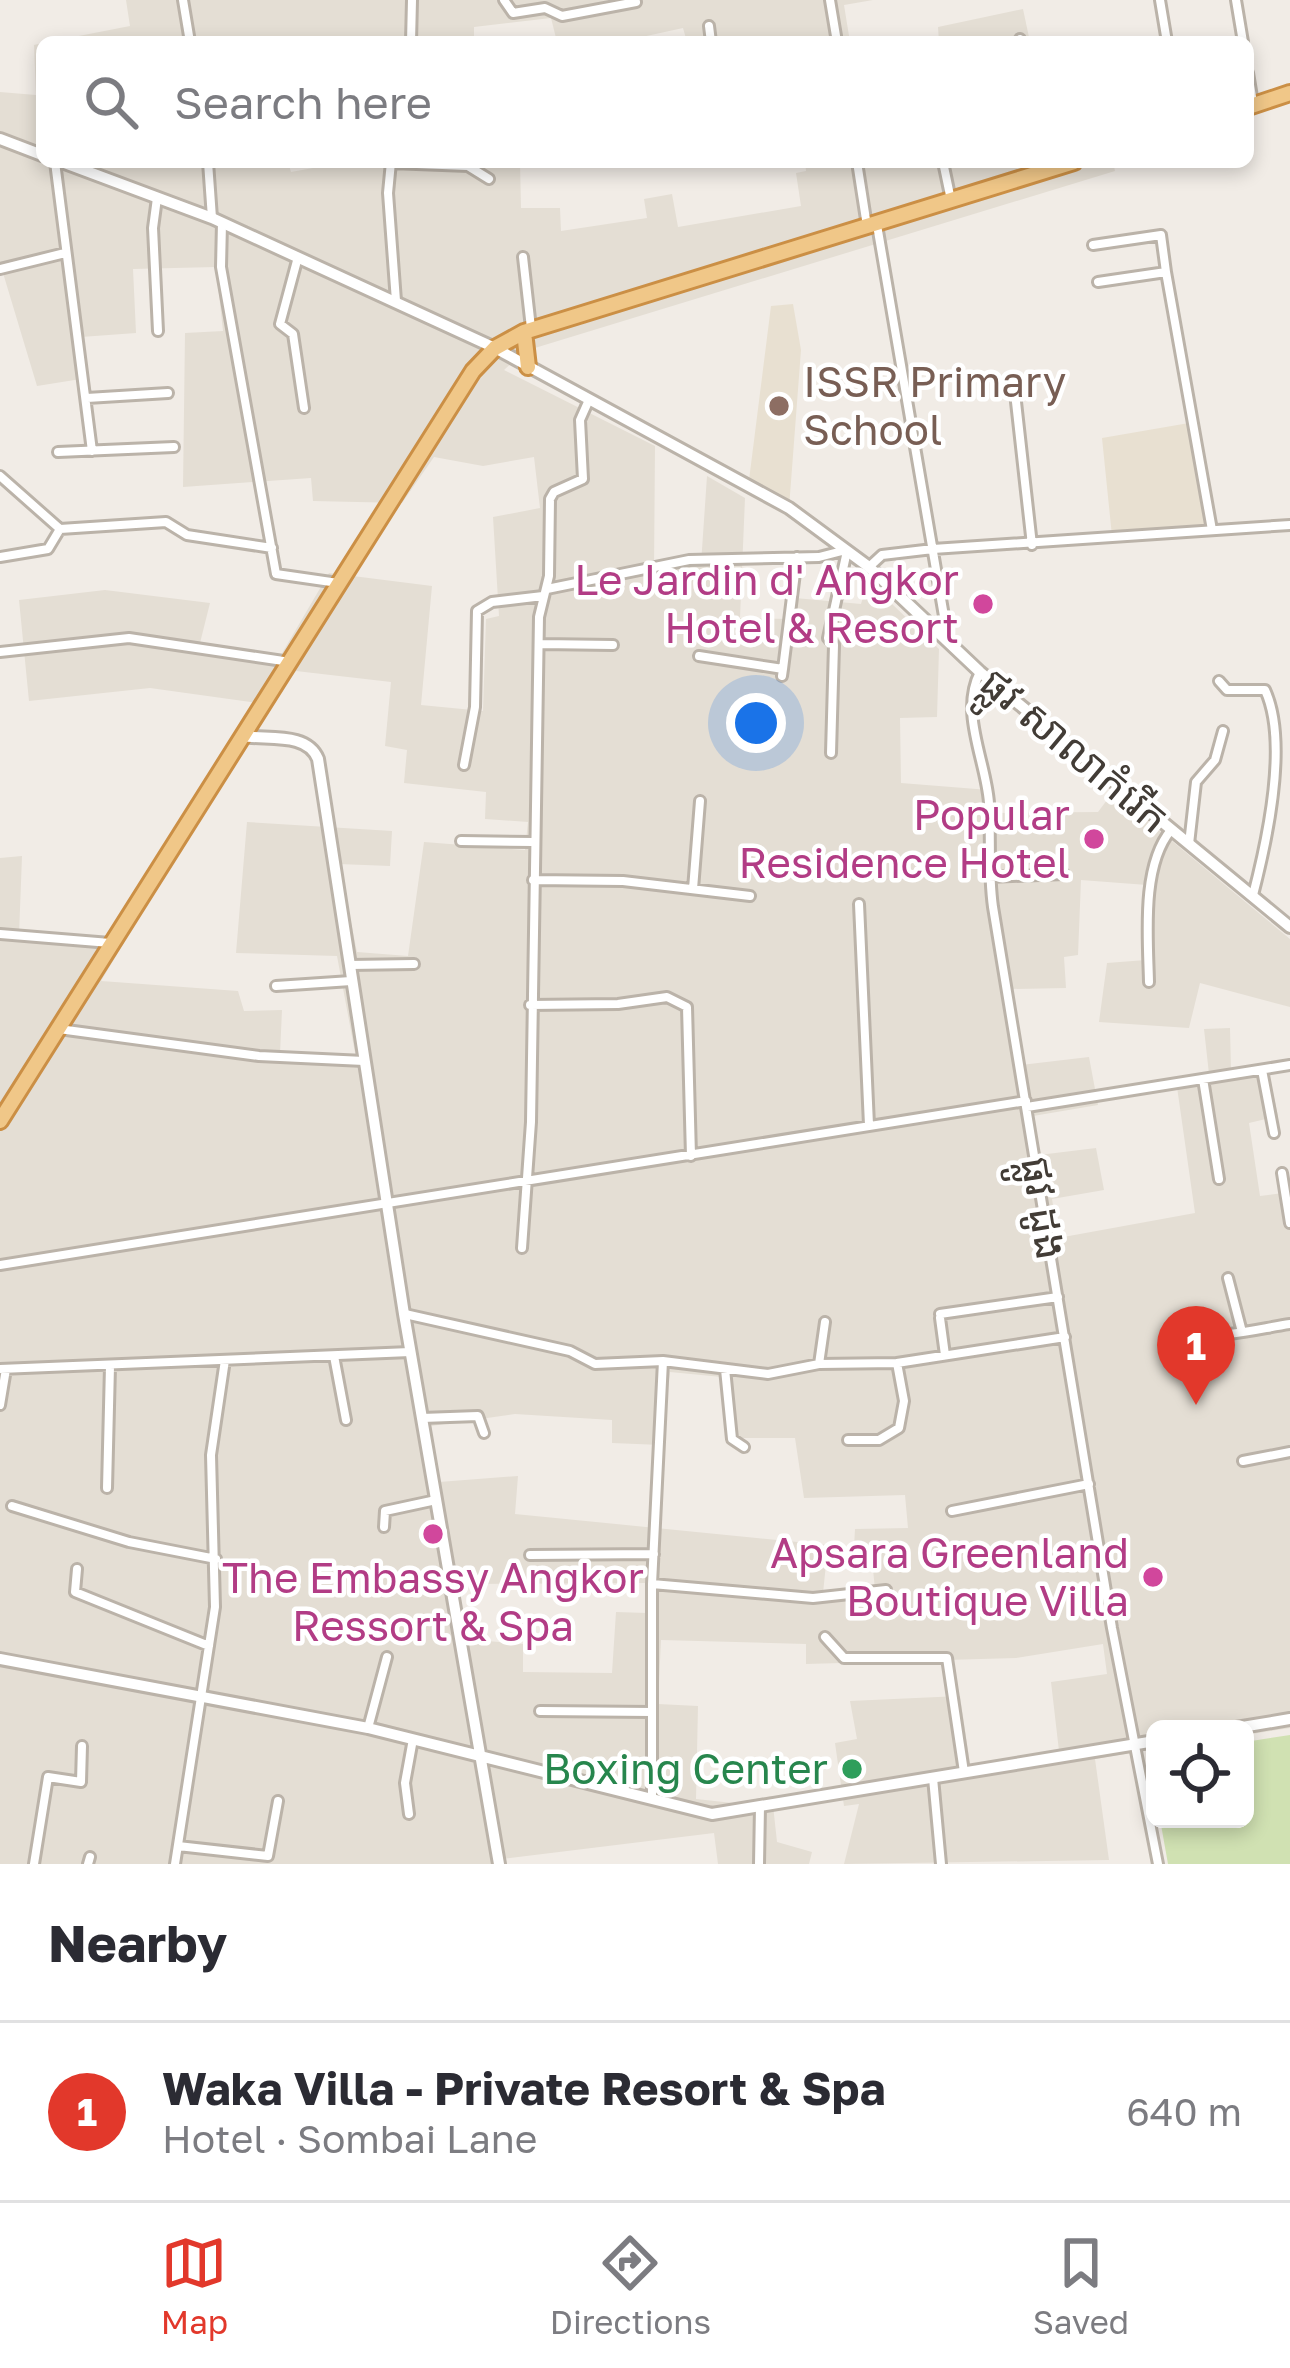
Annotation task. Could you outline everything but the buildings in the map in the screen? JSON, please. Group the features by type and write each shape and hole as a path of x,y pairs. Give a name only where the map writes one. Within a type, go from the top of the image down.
{"highway":[{"path":"1254,105 1290,93"},
{"path":"0,1121 473,371 496,348 528,331 1056,168"},
{"path":"528,331 528,368"}],"street":[{"path":"183,0 189,36"},
{"path":"412,0 412,36"},
{"path":"504,0 513,13 545,8 562,16 636,2"},
{"path":"830,0 836,36"},
{"path":"1160,0 1166,36"},
{"path":"1235,0 1242,36"},
{"path":"709,26 710,36"},
{"path":"0,139 36,152"},
{"path":"58,168 92,451"},
{"name":"ផ្លូវ សាលាកំរើក","path":"72,168 156,205 217,220 496,348 789,508 869,567 942,638 976,679 1290,928"},
{"path":"209,168 221,267 277,578 315,576 338,583"},
{"path":"391,168 396,301"},
{"path":"471,168 489,179"},
{"path":"858,168 933,549 945,622 942,638"},
{"path":"944,168 952,201"},
{"path":"156,205 158,331"},
{"path":"1094,245 1161,235 1212,530"},
{"path":"0,268 65,253"},
{"path":"523,256 528,331"},
{"path":"298,257 280,324 295,341 304,408"},
{"path":"1098,282 1166,272"},
{"path":"1014,383 1032,545"},
{"path":"87,398 168,392"},
{"path":"522,1247 529,1182 533,842 550,499 554,492 583,479 580,420 588,402"},
{"path":"58,452 174,447"},
{"path":"0,476 60,529 166,523 187,535 272,548"},
{"path":"869,567 882,556 933,549 1290,525"},
{"path":"0,557 48,549 60,529"},
{"path":"464,765 478,668 477,610 492,602 688,560 797,557 846,550 828,638 833,645 831,753"},
{"path":"699,656 783,672 797,557"},
{"path":"0,652 129,638 290,662"},
{"path":"541,644 613,645"},
{"name":"ផ្លូវ ដូង","path":"976,679 988,796 989,877 1089,1484 1159,1864"},
{"path":"1219,681 1227,690 1265,690 1271,708 1271,807 1252,896"},
{"path":"1189,845 1196,782 1214,760 1223,731"},
{"path":"243,736 301,740 313,748 410,1352 499,1864"},
{"path":"693,889 700,801"},
{"path":"1149,982 1154,872 1160,846 1171,830"},
{"path":"461,841 533,842"},
{"path":"989,877 1064,874"},
{"path":"532,880 749,896"},
{"path":"859,904 869,1125"},
{"path":"0,934 112,943"},
{"path":"348,965 414,964"},
{"path":"276,986 351,981"},
{"path":"530,1004 618,1004 667,997 687,1007 691,1156"},
{"path":"59,1029 259,1056 364,1060"},
{"path":"0,1265 869,1125 1290,1065"},
{"path":"1262,1070 1274,1133"},
{"path":"1203,1079 1219,1179"},
{"path":"1282,1173 1290,1223"},
{"path":"1228,1278 1242,1332"},
{"path":"946,1355 940,1316 1058,1297"},
{"path":"404,1314 570,1351 595,1364 663,1361 768,1374 819,1364 897,1363 1065,1337"},
{"path":"819,1364 825,1322"},
{"path":"1176,1346 1180,1334 1191,1330 1208,1328 1221,1336 1290,1324"},
{"path":"0,1405 3,1369 410,1352"},
{"path":"334,1355 346,1420"},
{"path":"175,1864 208,1646 216,1559 211,1455 225,1360"},
{"path":"652,1798 652,1584 663,1361"},
{"path":"848,1439 879,1439 899,1428 904,1401 897,1363"},
{"path":"107,1488 110,1366"},
{"path":"725,1369 732,1439 744,1448"},
{"path":"422,1418 478,1416 484,1433"},
{"path":"1244,1461 1290,1452"},
{"path":"952,1511 1089,1484"},
{"path":"384,1527 385,1510 436,1501"},
{"path":"12,1505 129,1542 216,1559"},
{"path":"530,1555 654,1554"},
{"path":"77,1569 75,1592 208,1646"},
{"path":"652,1584 813,1598 886,1590"},
{"path":"825,1637 844,1658 947,1658 964,1772"},
{"path":"368,1728 387,1657"},
{"path":"0,1658 201,1692 368,1728 712,1814 1146,1742"},
{"path":"540,1711 652,1712"},
{"path":"1254,1725 1290,1719"},
{"path":"410,1814 405,1783 413,1738"},
{"path":"34,1864 48,1777 81,1782 82,1746"},
{"path":"933,1777 941,1864"},
{"path":"178,1846 268,1856 278,1801"},
{"path":"759,1864 760,1806"}],"shaded area":[{"path":"126,0 873,0 844,5 849,36 685,36 683,28 646,36 556,36 551,18 474,27 474,36 79,36 130,26"},
{"path":"1023,9 1029,36 939,36 938,27"},
{"path":"0,92 36,95 36,168 290,168 291,172 313,168 520,168 521,208 560,208 561,231 647,218 644,199 672,194 678,227 801,206 796,173 806,168 1114,168 525,351 504,370 655,446 654,571 701,564 707,476 745,498 740,618 792,619 795,598 861,604 868,581 939,649 937,717 900,718 901,783 989,790 995,813 1098,812 1113,792 1290,939 1290,1007 1200,983 1189,1028 1099,1022 1107,963 1146,960 1147,885 1081,880 1078,955 1064,957 1066,988 1010,989 1021,1065 1089,1057 1098,1105 1033,1116 1039,1155 1096,1148 1104,1190 1052,1199 1058,1238 1195,1213 1176,1080 1209,1074 1204,1029 1230,1028 1231,1071 1267,1065 1278,1116 1249,1123 1260,1196 1290,1192 1290,1728 1254,1734 1254,1720 1146,1720 1146,1750 1095,1759 1109,1860 844,1864 859,1804 844,1806 835,1743 857,1739 850,1701 960,1696 970,1764 1059,1751 1051,1682 1107,1674 1103,1644 1016,1658 806,1664 806,1644 661,1640 658,1704 698,1706 696,1799 733,1803 772,1796 777,1842 812,1852 809,1864 718,1864 714,1833 502,1859 502,1864 0,1864 0,858 22,856 19,935 125,941 101,981 238,991 244,1011 282,1010 280,1054 356,1058 337,956 236,953 247,822 392,831 390,866 339,864 357,952 408,956 424,842 525,850 528,822 485,819 486,792 404,783 407,750 385,746 391,682 296,671 272,705 150,688 29,701 19,600 105,590 210,603 200,643 281,655 329,573 432,586 421,705 483,711 486,619 499,616 493,517 540,508 534,457 483,466 434,457 402,503 313,501 311,478 183,487 185,333 223,331 216,267 133,269 136,333 81,337 87,378 37,386 0,263","holes":["670,1372 732,1378 735,1438 795,1438 804,1498 905,1495 908,1528 855,1529 854,1547 871,1548 875,1590 823,1593 828,1545 515,1514 518,1476 439,1482 431,1426 515,1414 612,1420 612,1443 661,1445","647,1583 647,1613 616,1612 612,1673 523,1672 523,1644 465,1639 459,1584"]},
{"name":"ISSR Primary School","path":"793,304 801,350 789,508 748,488 771,306"},
{"path":"1189,423 1207,529 1112,536 1102,438"}],"green space":[{"path":"1290,1735 1290,1864 1168,1864 1162,1828 1254,1828 1254,1741"}],"place":[{"name":"ISSR Primary School","path":"779,406"},
{"name":"Le Jardin d' Angkor Hotel & Resort","path":"983,604"},
{"name":"Popular Residence Hotel","path":"1094,839"},
{"name":"Waka Villa - Private Resort & Spa","path":"1196,1405"},
{"name":"The Embassy Angkor Ressort & Spa","path":"433,1534"},
{"name":"Apsara Greenland Boutique Villa","path":"1153,1577"},
{"name":"Boxing Center","path":"852,1769"}]}
